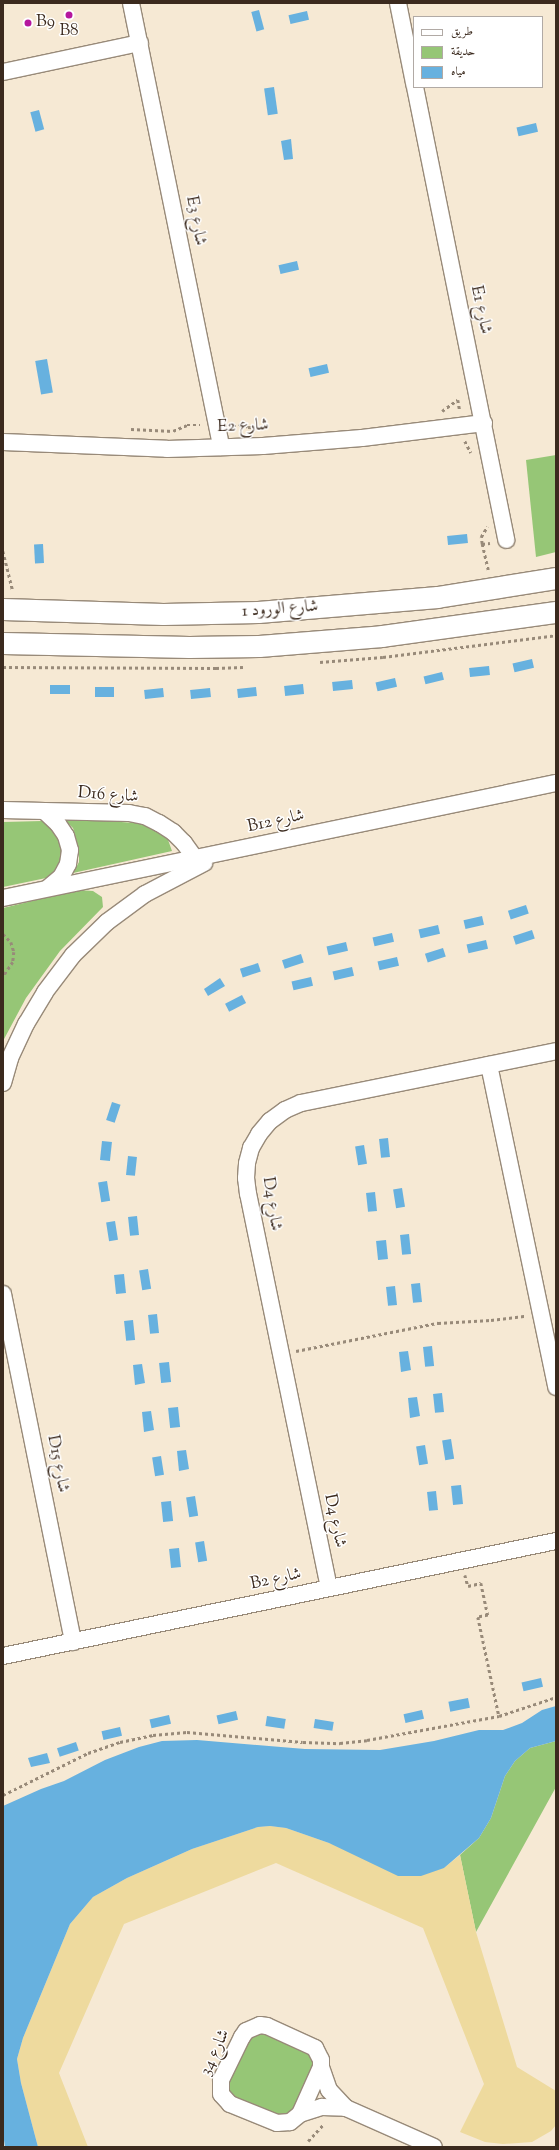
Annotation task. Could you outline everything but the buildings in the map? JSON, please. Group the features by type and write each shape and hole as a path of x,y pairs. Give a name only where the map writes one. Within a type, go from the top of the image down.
{"street":[{"name":"E3 شارع","path":"132,3 221,447"},
{"path":"398,3 413,78"},
{"path":"3,72 140,43"},
{"name":"E1 شارع","path":"415,88 484,423 506,540"},
{"name":"E2 شارع","path":"3,442 114,448 221,447 362,438 484,423"},
{"name":"شارع الورود 1","path":"6,601 163,614 258,612 437,597 556,578"},
{"name":"شارع الورود 1","path":"3,643 189,647 267,645 382,636 556,612"},
{"name":"B12 شارع","path":"3,898 556,783"},
{"name":"D16 شارع","path":"3,810 129,813 145,816 173,832 184,843 195,858"},
{"path":"44,812 58,824 66,836 70,850 68,864 61,878 47,889"},
{"path":"3,1083 10,1058 26,1024 45,992 73,955 107,922 145,894 185,871 232,850"},
{"name":"D4 شارع","path":"329,1588 280,1355 246,1178 247,1163 251,1148 259,1134 275,1117 285,1110 301,1104 556,1051"},
{"path":"489,1065 556,1387"},
{"name":"D15 شارع","path":"3,1294 73,1642"},
{"name":"B2 شارع","path":"3,1656 556,1541"},
{"name":"شارع 34","path":"346,2108 329,2090 321,2067 321,2060 315,2048 267,2026 260,2026 246,2031 221,2080 221,2094 230,2104 277,2123 290,2122 300,2114 322,2107 346,2108 434,2147"},
{"path":"300,2114 321,2067"}],"path":[{"path":"435,412 442,411 457,400"},
{"path":"238,426 242,423 248,427 272,428"},
{"path":"481,573 488,572 482,544 506,540"},
{"path":"3,551 14,594 6,601"},
{"path":"3,934 11,942 14,952 13,962 3,977"},
{"path":"280,1355 420,1326 508,1319 540,1312"},
{"path":"462,1561 468,1586 481,1583 488,1615 478,1617 499,1716"},
{"path":"3,1795 88,1753 120,1742 153,1735 187,1732 303,1742 340,1743 430,1730 499,1716 556,1697"},
{"path":"308,2140 324,2124 330,2123"}],"green space":[{"path":"556,455 556,552 536,557 526,460"},
{"path":"59,815 148,824 167,837 172,851 73,873 79,862 79,849 73,828"},
{"path":"42,821 52,829 59,838 62,852 61,862 56,871 46,878 3,887 3,822"},
{"path":"78,890 93,891 102,897 103,907 60,951 26,998 3,1041 3,908"},
{"path":"556,1741 556,1787 476,1932 460,1855 479,1838 491,1818 505,1776 515,1761 530,1748"},
{"path":"258,2030 307,2051 313,2061 313,2068 292,2112 281,2118 235,2098 230,2094 227,2087 247,2037"}],"sand":[{"path":"270,1826 286,1828 329,1843 444,1868 460,1855 476,1932 517,2067 556,2091 556,2125 551,2131 532,2142 503,2144 485,2142 460,2132 484,2084 423,1928 276,1863 124,1924 59,2073 88,2147 38,2147 21,2083 17,2059 23,2038 70,1924 93,1897 127,1878 192,1849 258,1827"}],"water":[{"path":"259,10 264,29 256,31 251,12"},
{"path":"307,11 309,20 291,24 288,15"},
{"path":"274,87 278,114 268,115 264,88"},
{"path":"39,110 44,129 35,132 30,112"},
{"path":"536,123 538,132 519,136 517,127"},
{"path":"291,139 293,159 284,160 281,141"},
{"path":"297,261 299,270 281,274 278,265"},
{"path":"47,359 53,392 41,395 35,361"},
{"path":"327,364 329,373 311,377 308,368"},
{"path":"467,534 468,543 448,545 447,536"},
{"path":"34,544 43,544 44,563 35,563"},
{"path":"532,659 534,668 515,672 513,663"},
{"path":"489,666 490,675 470,677 469,668"},
{"path":"442,672 444,680 425,684 424,677"},
{"path":"395,678 397,687 378,691 376,682"},
{"path":"352,680 353,689 333,691 332,682"},
{"path":"303,684 304,694 285,696 284,686"},
{"path":"50,685 70,685 70,694 50,694"},
{"path":"95,687 114,687 114,697 95,697"},
{"path":"256,687 257,696 238,698 237,689"},
{"path":"163,688 164,697 145,699 144,690"},
{"path":"210,688 211,697 191,699 190,690"},
{"path":"526,905 529,914 511,919 508,911"},
{"path":"482,916 484,925 466,929 463,920"},
{"path":"438,925 440,934 421,938 419,929"},
{"path":"532,930 535,939 516,945 513,936"},
{"path":"392,933 394,942 375,946 373,937"},
{"path":"486,940 488,949 469,953 467,944"},
{"path":"346,942 348,951 329,955 327,946"},
{"path":"443,948 446,957 428,962 425,954"},
{"path":"301,954 304,963 285,969 282,960"},
{"path":"397,957 399,966 380,970 378,961"},
{"path":"258,963 261,972 243,977 240,969"},
{"path":"352,967 354,976 335,980 333,971"},
{"path":"311,977 313,986 294,990 292,981"},
{"path":"220,978 225,986 208,996 204,989"},
{"path":"242,995 246,1003 229,1012 225,1004"},
{"path":"112,1102 121,1105 115,1123 106,1120"},
{"path":"388,1138 390,1157 381,1158 379,1139"},
{"path":"102,1141 112,1142 110,1161 100,1160"},
{"path":"364,1145 367,1164 358,1165 355,1146"},
{"path":"128,1156 137,1157 135,1176 126,1175"},
{"path":"107,1181 110,1201 101,1202 98,1182"},
{"path":"402,1188 405,1207 396,1208 393,1189"},
{"path":"375,1192 377,1211 368,1212 366,1193"},
{"path":"137,1216 139,1235 130,1236 128,1217"},
{"path":"115,1221 118,1240 109,1241 106,1222"},
{"path":"409,1234 411,1254 402,1255 400,1235"},
{"path":"386,1240 388,1259 378,1260 376,1241"},
{"path":"148,1269 151,1289 142,1290 139,1270"},
{"path":"124,1274 126,1293 116,1294 114,1275"},
{"path":"420,1283 422,1302 413,1303 411,1284"},
{"path":"395,1286 397,1305 388,1306 386,1287"},
{"path":"157,1314 159,1333 150,1334 148,1315"},
{"path":"133,1320 135,1340 126,1341 124,1321"},
{"path":"432,1346 434,1366 425,1367 423,1347"},
{"path":"408,1351 411,1370 401,1372 399,1352"},
{"path":"169,1362 171,1382 161,1383 159,1363"},
{"path":"142,1364 145,1383 135,1385 133,1365"},
{"path":"442,1393 444,1412 435,1413 433,1394"},
{"path":"417,1397 420,1416 410,1418 408,1398"},
{"path":"178,1407 180,1427 170,1428 168,1408"},
{"path":"151,1411 154,1430 144,1432 142,1412"},
{"path":"451,1439 454,1459 445,1460 442,1440"},
{"path":"425,1445 428,1464 419,1465 416,1446"},
{"path":"186,1450 189,1469 179,1471 177,1451"},
{"path":"161,1456 164,1475 155,1476 152,1457"},
{"path":"461,1485 463,1504 453,1505 451,1486"},
{"path":"436,1491 438,1510 429,1511 427,1492"},
{"path":"195,1496 198,1516 189,1517 186,1497"},
{"path":"171,1501 173,1521 163,1522 161,1502"},
{"path":"204,1541 207,1561 198,1562 195,1542"},
{"path":"179,1548 181,1567 171,1568 169,1549"},
{"path":"541,1678 543,1687 524,1691 522,1682"},
{"path":"468,1698 470,1708 450,1712 448,1702"},
{"path":"556,1706 556,1741 530,1748 515,1761 505,1776 491,1818 479,1838 444,1868 421,1876 398,1876 329,1843 286,1828 270,1826 258,1827 192,1849 127,1878 93,1897 70,1924 23,2038 17,2059 21,2083 38,2147 5,2147 3,2133 3,1806 41,1789 64,1781 105,1760 139,1747 162,1741 197,1740 305,1749 380,1750 434,1741 479,1730 503,1730 522,1723 542,1710"},
{"path":"422,1710 424,1719 406,1723 403,1714"},
{"path":"236,1711 238,1720 219,1724 217,1715"},
{"path":"169,1715 171,1724 152,1728 150,1719"},
{"path":"267,1716 286,1719 284,1729 265,1726"},
{"path":"315,1719 334,1722 332,1731 314,1728"},
{"path":"120,1727 122,1736 104,1740 101,1731"},
{"path":"76,1742 79,1751 60,1757 57,1748"},
{"path":"47,1753 50,1763 31,1767 28,1758"}],"place":[{"name":"B8","path":"69,15"},
{"name":"B9","path":"28,23"}]}
